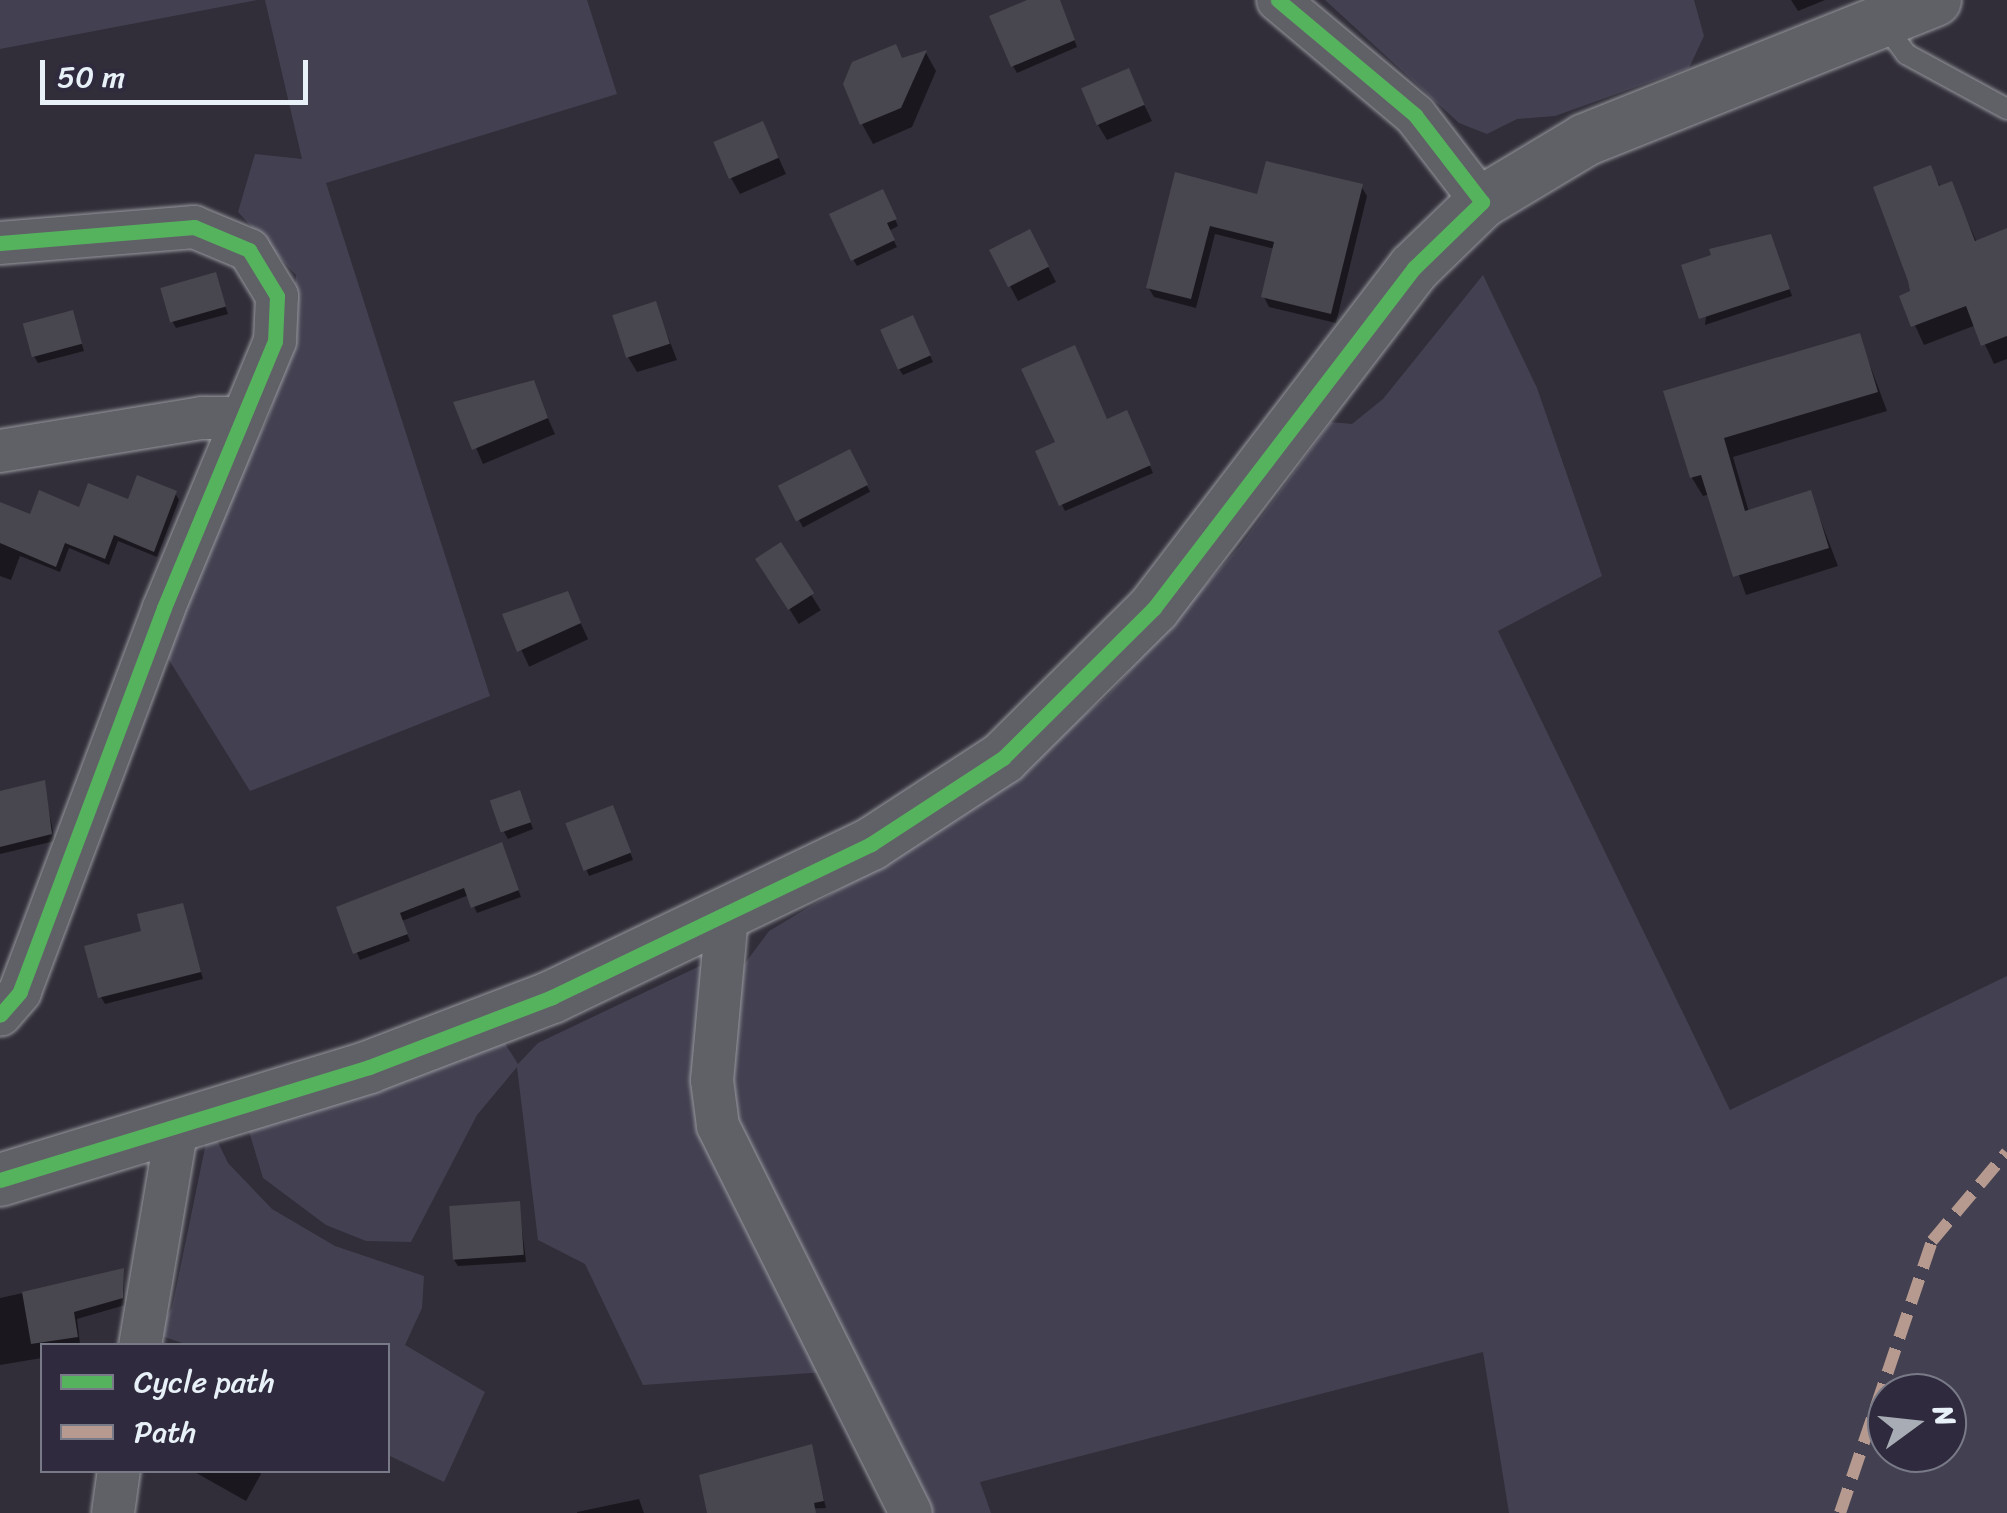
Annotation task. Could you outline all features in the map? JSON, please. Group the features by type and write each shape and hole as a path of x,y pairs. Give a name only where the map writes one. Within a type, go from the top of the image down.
{"street":[{"path":"1278,0 1415,116 1482,202"},
{"path":"0,1180 178,1122 370,1067 552,997 871,844 1003,758 1154,608 1414,268 1482,202 1585,140 1935,0"},
{"path":"0,242 194,227 249,250 277,296 275,341 20,992 0,1014"},
{"path":"0,451 202,418 242,418"},
{"path":"727,916 712,1080 718,1126 911,1513"},
{"path":"141,1343 178,1122"},
{"path":"113,1513 118,1473"}],"lane":[{"path":"1882,21 1906,54 2007,109"}],"shaded area":[{"path":"0,0 257,0 0,49"},
{"path":"265,0 587,0 617,94 326,183 490,696 250,791 166,655 212,525 268,418 289,353 296,275 238,212 255,154 302,159"},
{"path":"1325,0 1694,0 1704,36 1689,68 1555,116 1517,119 1487,134 1459,123"},
{"path":"1483,275 1537,388 1602,576 1498,631 1730,1110 2007,976 2007,1513 1509,1513 1483,1352 980,1482 991,1513 929,1513 738,1130 727,1073 740,970 769,931 967,813 1107,696 1240,546 1331,422 1352,424 1383,399"},
{"path":"702,965 699,1122 825,1372 643,1385 585,1264 538,1240 517,1067 477,1115 411,1242 366,1241 326,1225 263,1178 248,1128 504,1042 518,1064 538,1043"},
{"path":"207,1138 216,1138 228,1163 272,1209 335,1246 424,1276 422,1308 405,1345 485,1392 444,1482 390,1456 390,1343 182,1343 156,1334 172,1308"}],"building":[{"path":"1027,0 1060,0 1075,40 1011,67 989,16"},
{"path":"896,44 902,58 927,50 901,108 860,125 843,84 852,62"},
{"path":"1129,68 1145,105 1097,125 1081,88"},
{"path":"763,121 779,158 729,179 713,142"},
{"path":"1266,161 1363,184 1331,314 1261,297 1274,242 1210,226 1191,299 1146,288 1175,172 1257,194"},
{"path":"1931,165 1939,186 1952,181 1975,241 2007,228 2007,336 1981,346 1966,306 1911,327 1899,296 1910,291 1908,281 1873,187"},
{"path":"883,189 897,219 887,223 895,240 851,261 829,214"},
{"path":"1030,229 1049,266 1008,287 989,250"},
{"path":"1771,234 1790,289 1699,319 1681,265 1711,255 1709,249"},
{"path":"216,272 226,307 170,323 160,288"},
{"path":"656,301 670,344 626,358 612,315"},
{"path":"73,310 82,344 32,357 23,323"},
{"path":"913,315 931,355 898,370 880,330"},
{"path":"1860,333 1878,392 1724,438 1745,511 1811,490 1829,548 1733,577 1701,475 1690,478 1663,391"},
{"path":"1075,345 1107,419 1127,410 1151,465 1059,506 1035,451 1055,442 1021,369"},
{"path":"534,380 548,418 472,450 453,402"},
{"path":"850,449 868,485 796,521 778,486"},
{"path":"137,475 177,491 154,552 114,535 105,559 65,543 56,567 0,543 0,502 30,514 39,490 79,507 88,483 128,499"},
{"path":"781,542 814,593 788,610 755,559"},
{"path":"568,591 581,623 517,652 502,614"},
{"path":"45,780 52,834 0,847 0,791"},
{"path":"520,790 531,822 501,833 490,800"},
{"path":"613,805 631,853 584,871 565,823"},
{"path":"502,842 519,890 471,908 464,888 400,913 408,934 353,954 336,907"},
{"path":"183,903 201,972 98,998 84,946 141,931 137,914"},
{"path":"520,1201 524,1255 453,1260 449,1206"},
{"path":"124,1268 123,1298 74,1312 78,1337 31,1344 22,1292"},
{"path":"812,1444 824,1501 814,1503 816,1513 707,1513 699,1475"}],"marked path":[{"path":"1840,1513 1932,1241 2007,1152"}],"cycle path":[{"path":"0,1180 369,1067 552,997 871,844 1003,758 1154,608 1414,268 1482,202 1415,115 1278,0"},
{"path":"0,243 194,227 249,250 277,296 275,341 164,608 20,992 0,1015"}]}
